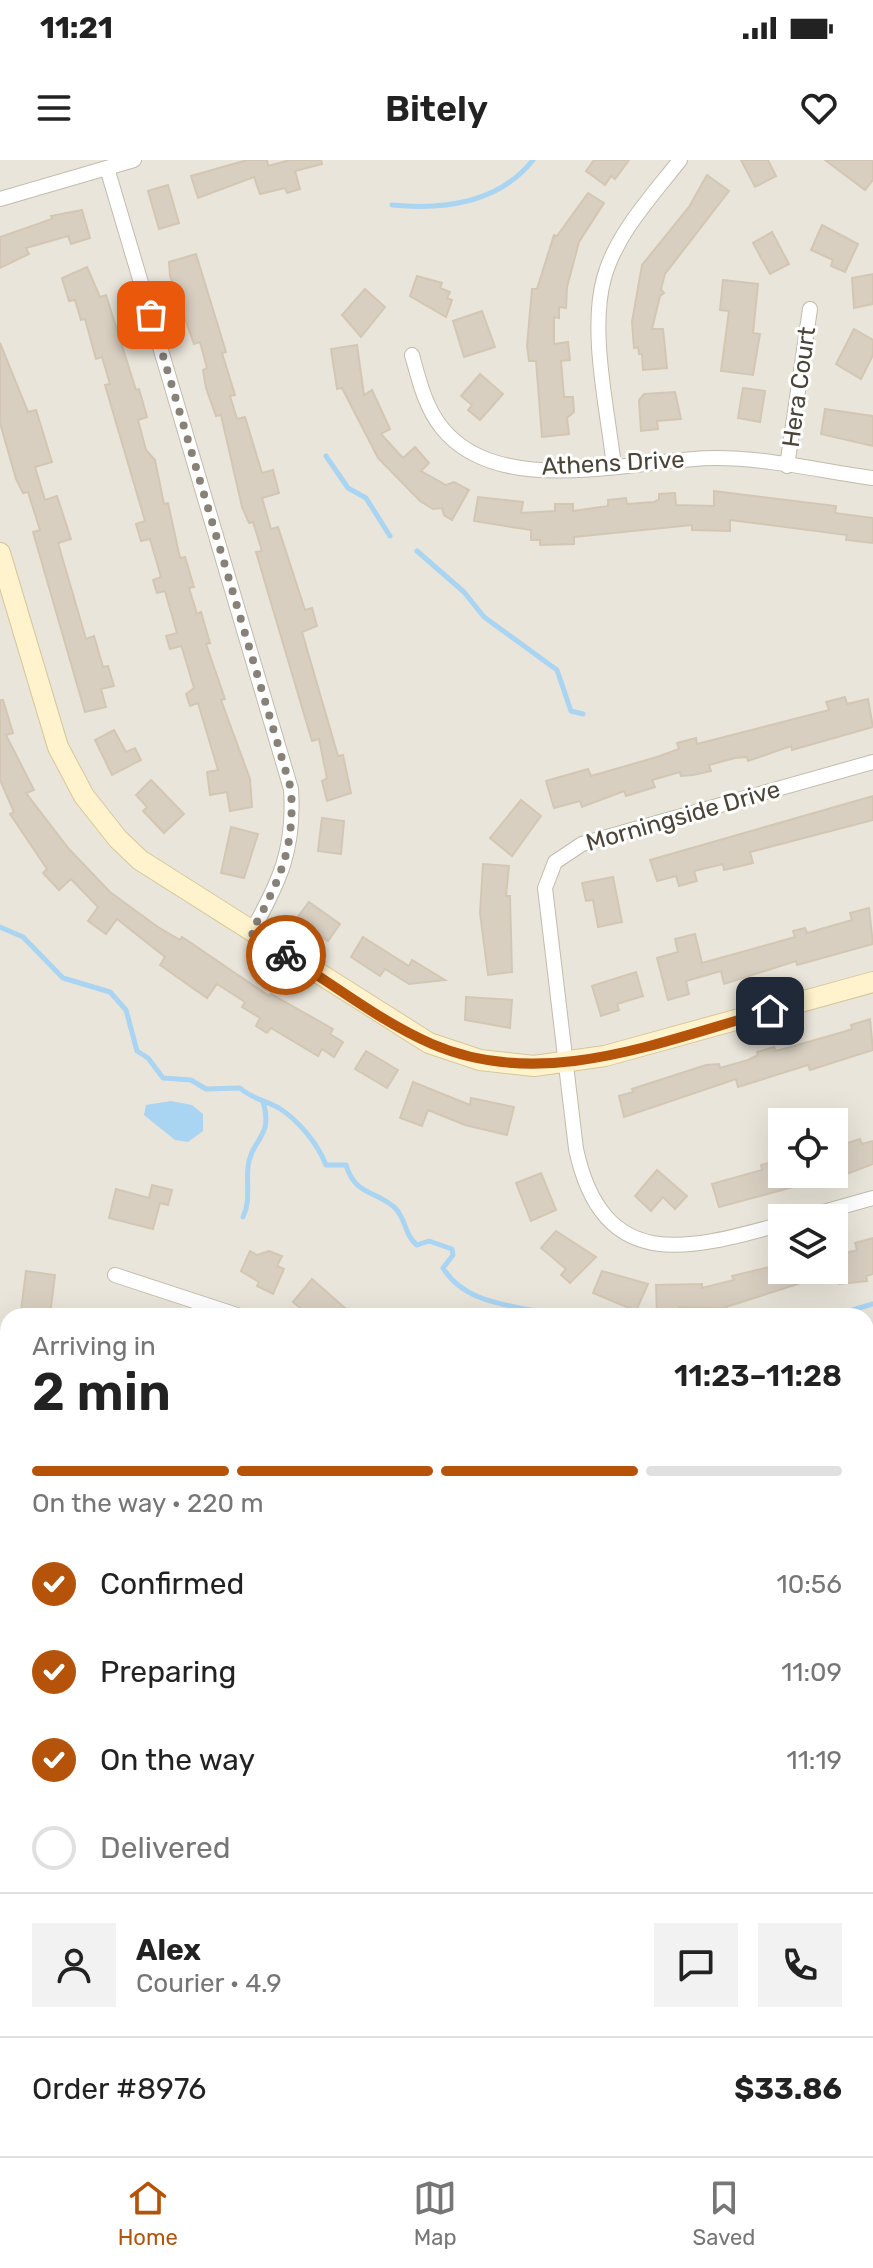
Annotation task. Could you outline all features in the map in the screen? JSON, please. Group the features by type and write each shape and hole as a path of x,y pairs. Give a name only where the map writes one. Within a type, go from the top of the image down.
{"street":[{"path":"0,199 134,160"},
{"path":"614,467 599,317 604,277 622,239 680,160"},
{"path":"107,168 291,789 291,842 285,868 251,933"},
{"name":"Hera Court","path":"787,466 810,309"},
{"name":"Athens Drive","path":"412,355 430,409 442,427 470,451 487,459 527,467 614,467 717,458 873,478"},
{"path":"0,553 58,747 84,796 118,839 140,860 251,933 429,1043 480,1060 534,1066 565,1064 605,1056 873,982"},
{"name":"Morningside Drive","path":"768,1227 686,1247 651,1243 618,1226 596,1203 580,1171 545,888 555,862 582,844 873,762"},
{"path":"848,1205 873,1198"},
{"path":"115,1275 216,1308"}],"shaded area":[{"path":"0,160 873,160 873,1308 0,1308"}],"water":[{"path":"171,1101 192,1105 203,1114 203,1131 188,1142 175,1140 144,1115 146,1105"}],"building":[{"path":"247,160 267,160 268,166 290,160 321,160 322,164 295,171 300,189 287,193 285,188 260,194 254,177 198,198 191,176"},
{"path":"594,160 629,160 615,179 611,176 605,185 586,171"},
{"path":"741,160 768,160 776,176 755,187"},
{"path":"825,160 873,160 873,180 865,190"},
{"path":"707,175 729,191 665,274 661,289 664,293 660,296 652,329 663,329 667,368 643,370 642,354 639,354 638,347 634,348 632,322 642,265 689,207"},
{"path":"168,185 179,223 159,229 148,191"},
{"path":"588,193 604,203 579,242 567,287 566,308 559,307 559,318 554,317 554,344 568,342 570,360 561,361 564,397 573,397 574,412 567,418 569,434 542,437 536,361 529,361 527,346 532,289 537,289 554,235 557,236"},
{"path":"82,210 90,238 71,244 68,236 26,248 29,254 0,268 0,237 52,219 51,216"},
{"path":"822,225 858,244 845,272 831,266 833,260 811,250"},
{"path":"772,232 789,264 770,274 753,243"},
{"path":"196,254 226,352 222,353 235,395 230,396 237,419 245,417 262,473 273,470 279,493 262,498 271,529 278,527 305,610 312,608 317,626 302,632 338,756 343,755 351,793 327,801 322,781 327,778 319,739 312,741 256,552 262,551 253,522 249,523 242,507 221,415 216,416 206,388 203,370 207,368 200,342 194,344 170,276 169,262"},
{"path":"87,267 100,297 106,295 136,390 139,389 147,417 138,420 146,450 155,460 180,558 185,557 194,587 189,588 197,614 201,612 210,643 206,644 225,699 221,700 250,779 252,807 230,811 227,792 210,795 207,772 218,770 198,703 190,706 186,694 194,688 183,651 181,646 170,649 166,636 177,633 165,591 157,593 153,580 161,577 150,539 141,541 136,524 145,521 105,385 110,384 102,357 96,359 85,319 81,320 75,300 69,301 62,278"},
{"path":"873,274 873,304 854,308 852,278"},
{"path":"417,276 442,283 440,288 450,292 447,298 452,300 446,317 410,296"},
{"path":"723,280 758,284 753,333 760,334 753,375 721,371 729,311 720,310"},
{"path":"365,289 385,307 361,337 342,315"},
{"path":"482,311 495,347 464,357 453,321"},
{"path":"854,329 873,340 873,355 861,379 836,364"},
{"path":"0,343 28,412 36,410 52,462 35,467 45,500 57,496 71,539 58,543 86,639 94,636 103,667 108,666 114,686 101,689 106,707 85,712 33,532 40,530 28,492 23,493 16,479 0,423"},
{"path":"357,345 364,395 372,390 390,429 381,434 403,458 415,447 429,463 421,471 446,485 454,482 469,490 452,520 444,515 442,508 433,509 420,501 378,458 342,388 337,389 331,349"},
{"path":"480,374 503,394 480,420 468,410 472,405 461,396"},
{"path":"743,388 765,391 760,422 738,418"},
{"path":"675,392 681,419 657,421 658,429 641,431 639,400 644,394"},
{"path":"825,409 873,416 873,446 821,434"},
{"path":"714,491 836,506 835,513 873,518 873,543 846,540 847,535 730,520 730,531 692,530 692,525 574,537 574,544 540,545 540,540 531,540 531,530 474,521 478,497 523,502 521,513 555,511 555,504 573,504 573,511 608,506 608,500 626,498 627,504 654,502 659,499 659,494 675,493 676,505 714,506"},
{"path":"845,697 847,704 868,699 873,727 792,750 791,746 748,761 747,757 735,758 709,765 711,771 681,776 680,772 652,780 655,787 626,796 624,791 582,807 580,801 554,808 546,781 588,769 591,776 679,749 677,743 696,738 697,744 829,710 826,702"},
{"path":"0,700 3,700 13,733 6,735 34,790 26,793 69,849 110,892 158,927 180,940 182,937 269,996 271,994 333,1029 330,1034 343,1042 334,1057 322,1049 318,1056 271,1028 267,1033 256,1026 260,1018 242,1007 245,1002 217,984 207,998 160,965 165,957 117,919 106,934 88,921 98,907 71,879 59,890 43,873 47,869 10,814 14,812 0,780"},
{"path":"114,730 126,752 135,748 141,760 112,775 95,740"},
{"path":"151,780 184,814 164,833 143,811 147,807 136,795"},
{"path":"873,796 873,820 750,852 753,863 724,870 723,864 694,871 697,881 679,886 676,876 657,881 650,860"},
{"path":"521,800 541,816 512,856 490,838"},
{"path":"322,818 344,821 341,854 318,851"},
{"path":"231,827 258,834 244,878 221,873"},
{"path":"483,864 509,866 506,896 510,896 512,972 488,975 480,913"},
{"path":"613,877 622,922 598,927 593,900 586,901 582,883"},
{"path":"309,902 340,924 328,941 297,918"},
{"path":"869,908 873,944 797,965 796,961 724,984 721,971 686,981 689,994 668,1000 657,958 678,952 675,939 695,934 702,963 795,937 793,931 805,928 807,933 852,920 850,913"},
{"path":"363,937 409,966 412,960 445,980 409,984 385,969 380,976 351,957"},
{"path":"636,972 643,996 617,1004 619,1010 601,1016 592,986"},
{"path":"466,997 512,1000 510,1028 465,1020"},
{"path":"870,1019 873,1050 810,1070 808,1065 738,1087 736,1079 624,1117 619,1096 633,1092 632,1089 706,1065 719,1064 720,1068 748,1060 758,1055 757,1052 774,1047 776,1051 843,1032 852,1029 851,1025"},
{"path":"366,1051 398,1070 387,1088 355,1069"},
{"path":"413,1082 470,1105 471,1098 514,1107 507,1135 465,1125 428,1110 422,1126 400,1118"},
{"path":"860,1139 862,1144 873,1141 873,1164 848,1174 848,1143"},
{"path":"768,1163 768,1188 790,1188 719,1207 712,1184 762,1170 761,1165"},
{"path":"657,1170 687,1196 675,1209 663,1197 651,1211 635,1196"},
{"path":"541,1173 556,1210 531,1221 516,1183"},
{"path":"152,1185 172,1190 168,1205 160,1203 153,1229 109,1218 116,1189 149,1198"},
{"path":"556,1231 596,1257 570,1283 561,1275 566,1269 541,1248"},
{"path":"873,1238 873,1274 866,1276 867,1281 848,1283 848,1252 857,1250 855,1243"},
{"path":"250,1251 257,1255 269,1251 282,1256 277,1266 284,1269 273,1294 257,1286 259,1282 241,1271"},
{"path":"768,1267 768,1284 798,1284 723,1308 657,1308 656,1285 702,1284 702,1288 734,1280 732,1276"},
{"path":"26,1271 55,1275 51,1308 21,1308"},
{"path":"602,1271 648,1284 637,1308 629,1308 593,1293"},
{"path":"312,1279 345,1308 300,1308 293,1302"}],"waterway":[{"path":"392,205 431,206 469,200 504,186 533,160"},
{"path":"326,456 348,488 366,498 390,536"},
{"path":"417,551 464,592 484,617 557,670 571,711 583,714"},
{"path":"0,927 23,937 63,978 110,992 126,1010 137,1051 148,1058 163,1078 191,1080 206,1089 240,1088 279,1108 307,1133 326,1165 346,1165 354,1182 394,1207 417,1245 429,1241 452,1249 453,1255 443,1268 451,1279 483,1299 519,1308"},
{"path":"243,1217 247,1205 250,1158 266,1123 263,1102"},
{"path":"859,1308 873,1304"}],"way so far":[{"path":"151,315 291,789 291,842 285,868 251,933 286,955"}],"route":[{"path":"286,955 429,1043 480,1060 506,1064 565,1064 605,1056 770,1011"}]}
